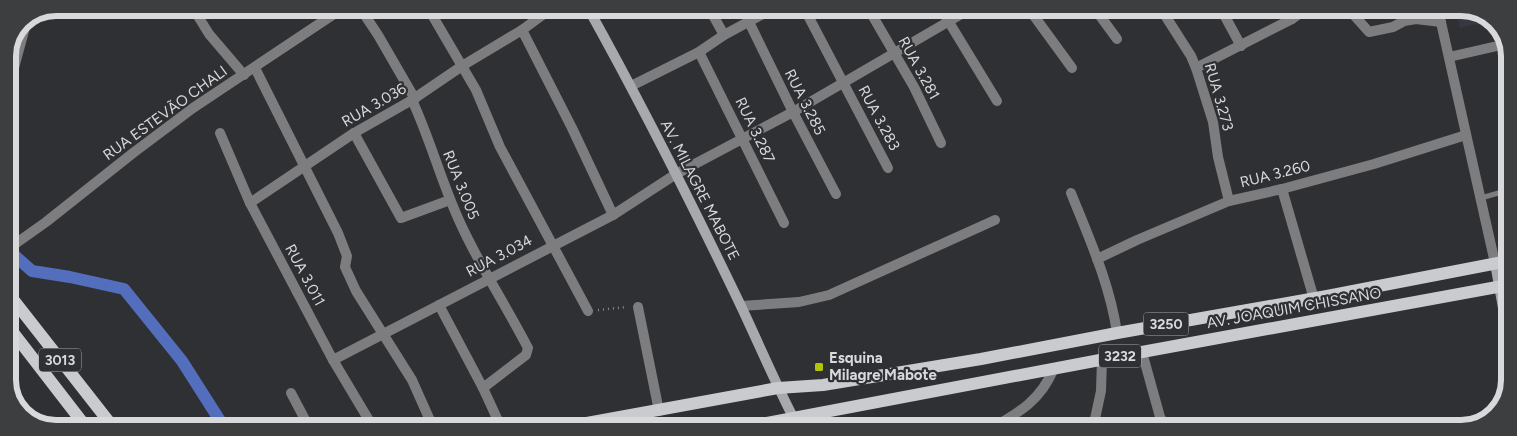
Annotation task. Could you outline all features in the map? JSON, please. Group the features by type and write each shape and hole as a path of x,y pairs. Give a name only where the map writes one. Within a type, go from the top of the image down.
{"main road":[{"name":"AV. JOAQUIM CHISSANO","path":"778,388 823,385 981,360 1117,333 1314,299 1501,262"},
{"name":"AV. JOAQUIM CHISSANO","path":"809,420 1054,368 1501,287"},
{"name":"3013","path":"16,303 108,420"},
{"path":"16,336 81,420"},
{"path":"610,420 778,388"}],"street":[{"path":"198,16 209,34 244,75"},
{"name":"RUA ESTEVÃO CHALI","path":"18,241 46,222 186,114 332,16"},
{"name":"RUA 3.005","path":"365,16 414,100 432,154 463,231 490,278 528,352 483,388"},
{"path":"433,16 476,90 508,163 554,244 588,311"},
{"name":"RUA 3.036","path":"250,203 354,133 414,100 462,66 522,30 541,16"},
{"name":"AV. MILAGRE MABOTE","path":"592,16 676,174 741,306 794,420"},
{"path":"713,16 724,35"},
{"path":"631,86 699,52 724,35 758,16"},
{"name":"RUA 3.283","path":"808,16 888,168"},
{"name":"RUA 3.281","path":"873,16 914,87 941,143"},
{"path":"946,16 997,101"},
{"name":"RUA 3.034","path":"333,360 613,215 676,174 793,112 957,16"},
{"path":"1034,16 1072,68"},
{"path":"1100,16 1117,39"},
{"name":"RUA 3.273","path":"1165,16 1196,68 1213,122 1218,157 1229,201"},
{"path":"1225,16 1241,46"},
{"path":"1196,68 1296,16"},
{"path":"1355,16 1369,32 1393,27 1404,21 1416,19 1441,22"},
{"path":"1440,16 1495,263 1501,278"},
{"name":"RUA 3.285","path":"749,22 836,194"},
{"path":"522,30 572,128 613,215"},
{"path":"16,61 23,34"},
{"path":"1449,57 1499,46"},
{"name":"RUA 3.287","path":"699,52 784,223"},
{"path":"254,68 338,233 347,256 345,267 356,291 412,380 431,420"},
{"name":"RUA 3.011","path":"220,133 250,203 333,360 369,420"},
{"path":"354,133 399,216 402,218 450,200"},
{"name":"RUA 3.260","path":"1097,260 1137,240 1229,201 1374,164 1466,135"},
{"path":"1282,189 1314,299"},
{"path":"1071,193 1110,299 1117,333"},
{"path":"741,306 774,302 799,302 829,295 995,220"},
{"path":"439,305 483,388 497,420"},
{"path":"638,307 659,411"},
{"path":"1142,352 1162,420"},
{"path":"1095,420 1101,391 1102,359"},
{"path":"1005,420 1028,406 1049,382 1054,368"},
{"path":"291,393 305,420"}],"lane":[{"path":"1481,198 1501,192"}],"path":[{"path":"588,311 638,307"}],"shaded area":[{"path":"1457,16 1476,19 1483,23 1460,28"}],"waterway":[{"path":"16,257 32,271 124,289 182,361 220,420"}],"place":[{"name":"Esquina Milagre Mabote","path":"819,367"}]}
